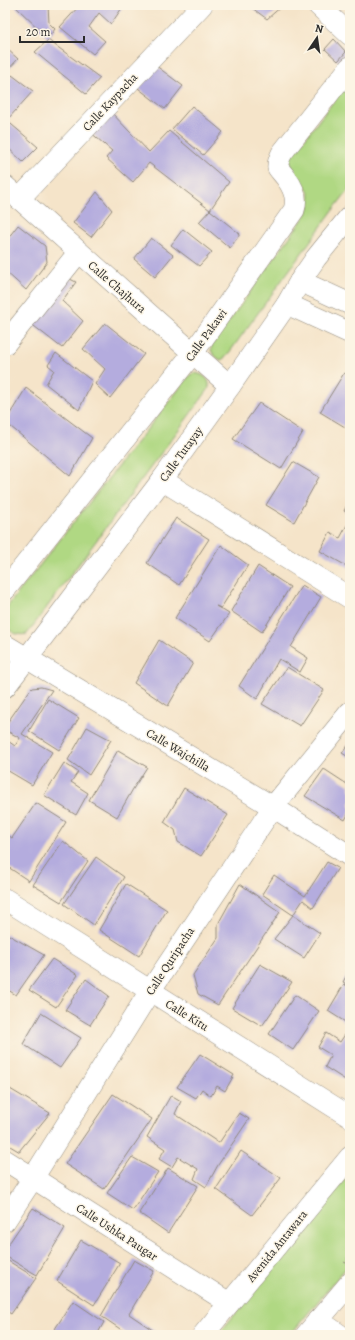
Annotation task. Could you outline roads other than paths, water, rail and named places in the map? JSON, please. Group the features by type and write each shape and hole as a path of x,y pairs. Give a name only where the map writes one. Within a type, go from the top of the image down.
{"street":[{"name":"Calle Kaypacha","path":"12,192 202,5"},
{"path":"318,5 350,35"},
{"name":"Calle Pakawi","path":"5,590 193,353 294,210 296,203 294,194 287,179 278,168 278,160 350,68"},
{"name":"Calle Chajhura","path":"12,192 78,253 230,386"},
{"name":"Calle Tutayay","path":"5,687 162,480 287,304 300,281 316,258 350,216"},
{"path":"5,344 78,253"},
{"path":"300,281 350,304"},
{"path":"287,304 350,333"},
{"path":"162,480 350,598"},
{"name":"Calle Wajchilla","path":"5,645 273,806 350,856"},
{"name":"Calle Quripacha","path":"5,1221 150,991 273,806 350,712"},
{"name":"Calle Kitu","path":"5,899 350,1117"},
{"name":"Avenida Antawara","path":"203,1335 350,1157"},
{"name":"Calle Ushka Paugar","path":"5,1160 229,1303"},
{"path":"340,1335 312,1328 350,1283"}]}
